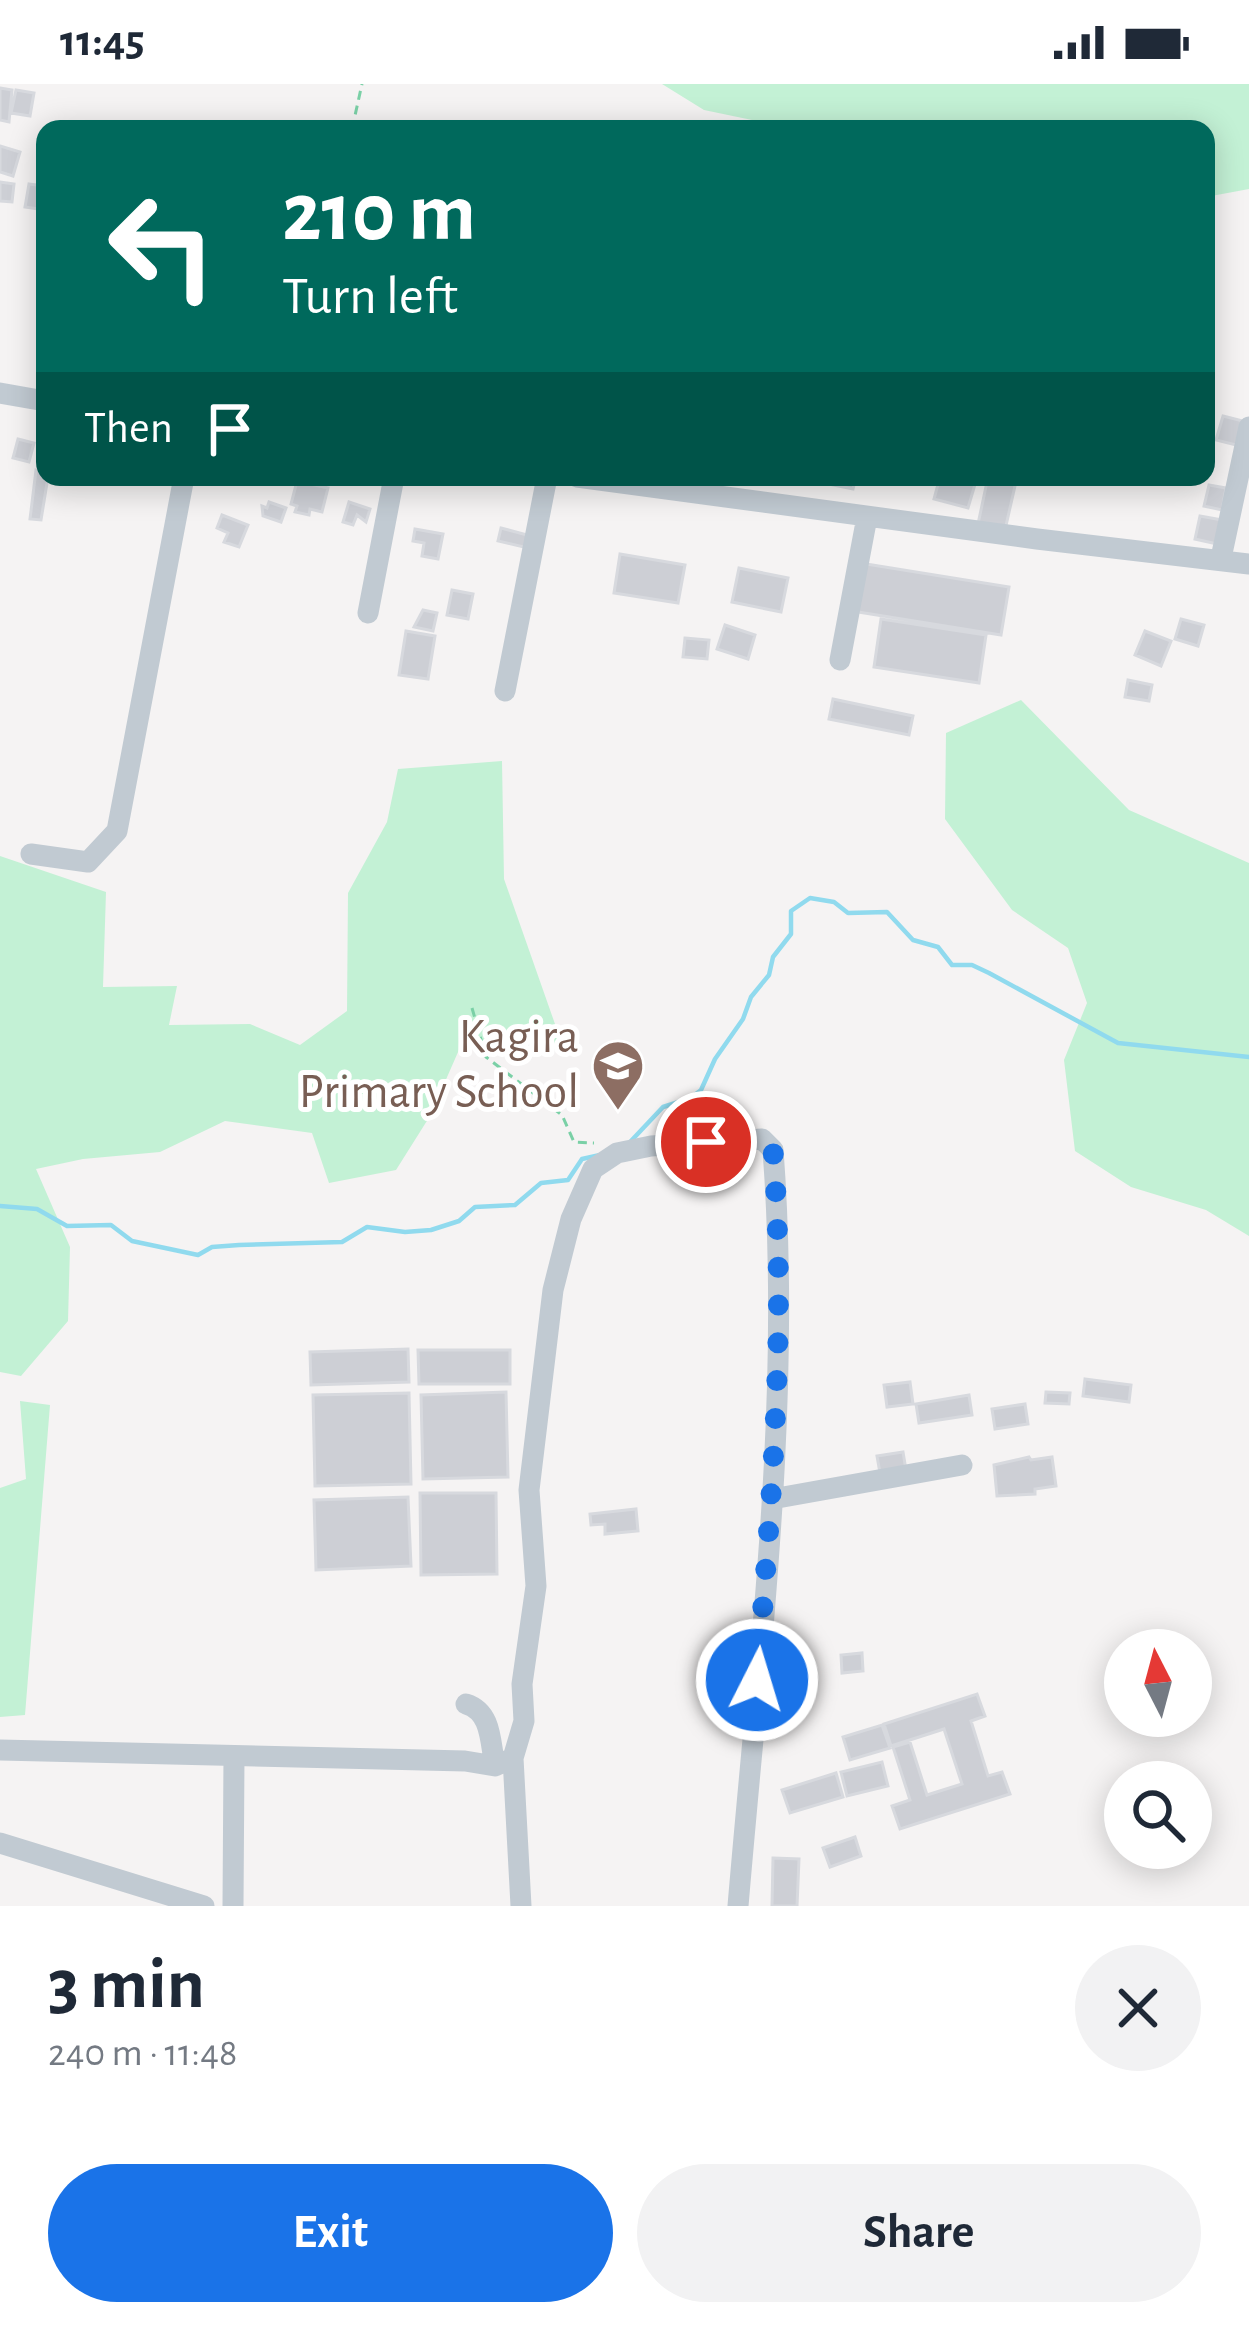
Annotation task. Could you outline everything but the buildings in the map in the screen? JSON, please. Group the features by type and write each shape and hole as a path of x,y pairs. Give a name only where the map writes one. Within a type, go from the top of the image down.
{"street":[{"path":"0,394 36,400"},
{"path":"1221,558 1249,427"},
{"path":"31,854 88,862 117,831 182,486"},
{"path":"368,613 392,486"},
{"path":"505,691 545,486"},
{"path":"643,486 1249,563"},
{"path":"841,660 867,517"},
{"path":"504,1762 524,1721 522,1684 536,1586 529,1490 553,1290 586,1179 602,1160 617,1153 651,1146 762,1139 773,1150 779,1221 772,1499 738,1906"},
{"path":"772,1499 962,1466"},
{"path":"466,1704 485,1716 504,1762 521,1906"},
{"path":"0,1750 504,1762"},
{"path":"233,1906 234,1756"},
{"path":"0,1844 204,1906"}],"path":[{"path":"354,120 362,84"},
{"path":"472,1008 486,1057 562,1115 574,1142 598,1143"}],"green space":[{"path":"662,84 1249,84 1249,189 1215,195 1215,120 752,120 704,110"},
{"path":"1021,700 1129,810 1249,863 1249,1236 1206,1210 1131,1187 1075,1151 1064,1060 1087,1003 1068,948 1012,910 945,819 946,733"},
{"path":"502,761 504,879 558,1044 523,1035 462,1043 430,1116 396,1170 329,1183 312,1133 225,1121 160,1152 36,1169 70,1247 68,1321 21,1376 0,1372 0,856 106,892 103,987 177,986 169,1025 250,1024 300,1045 347,1011 348,893 387,822 398,769"},
{"path":"20,1401 50,1405 25,1715 0,1717 0,1488 26,1479"}],"waterway":[{"path":"631,1141 663,1107 701,1090 751,997 769,975 773,957 791,934 791,911 810,898 834,902 848,913 887,912 913,940 938,947 952,965 972,965 1118,1043 1249,1057"},
{"path":"0,1206 37,1209 67,1226 111,1225 132,1241 198,1255 212,1247 342,1242 367,1227 431,1230 459,1221 475,1207 515,1205 541,1183 568,1180 582,1159 600,1155"}],"place":[{"name":"Kagira Primary School","path":"618,1112"}],"route":[{"path":"706,1142 762,1139 773,1150 779,1221 772,1499 757,1680"}]}
